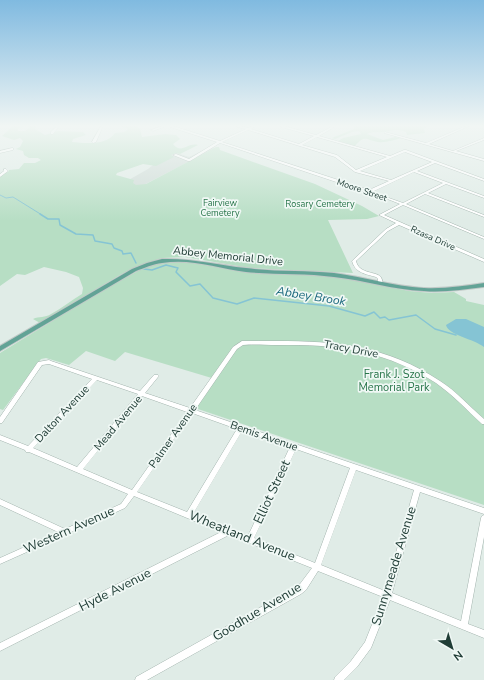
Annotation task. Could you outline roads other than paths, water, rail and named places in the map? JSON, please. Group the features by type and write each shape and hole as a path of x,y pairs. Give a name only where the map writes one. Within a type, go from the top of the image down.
{"main road":[{"name":"Abbey Memorial Drive","path":"0,349 134,270 146,264 163,260 187,260 252,270 323,274 411,289 449,290 484,285"}],"street":[{"path":"183,158 189,160 193,158"},
{"name":"Moore Street","path":"267,158 403,204 484,238"},
{"path":"339,158 346,165 356,171 392,181"},
{"path":"356,171 390,158"},
{"path":"422,158 484,180"},
{"path":"368,192 434,162"},
{"path":"0,176 6,171 5,170"},
{"path":"414,171 484,197"},
{"path":"403,204 445,183"},
{"path":"425,193 484,216"},
{"name":"Rzasa Drive","path":"403,204 381,215 484,261"},
{"path":"380,283 378,276 358,270 354,262 387,230 399,223"},
{"name":"Tracy Drive","path":"214,378 235,348 242,343 312,342 346,345 384,355 423,372 449,389 484,422"},
{"name":"Bemis Avenue","path":"0,420 38,365 43,361 49,362 484,511"},
{"name":"Mead Avenue","path":"79,470 156,376"},
{"name":"Dalton Avenue","path":"28,450 96,378"},
{"name":"Palmer Avenue","path":"133,494 214,378"},
{"path":"189,515 242,428"},
{"name":"Wheatland Avenue","path":"0,438 133,494 250,539 484,634"},
{"name":"Elliot Street","path":"250,539 294,446"},
{"name":"Goodhue Avenue","path":"139,680 303,587 317,567 354,466"},
{"name":"Sunnymeade Avenue","path":"338,680 354,664 368,645 388,595 418,488"},
{"name":"Western Avenue","path":"0,561 123,506 133,494"},
{"path":"0,502 65,532"},
{"path":"464,626 484,518"},
{"name":"Hyde Avenue","path":"0,647 229,531"}],"water":[{"path":"456,319 466,319 484,327 484,347 451,332 446,325"}],"waterway":[{"name":"Abbey Brook","path":"0,195 6,198 13,197 42,215"},
{"name":"Abbey Brook","path":"40,214 48,219 59,219 60,225 76,234 93,235 95,241 112,244 114,248 122,251 123,254 131,253 136,263"},
{"name":"Abbey Brook","path":"144,269 152,270 166,265 178,268 176,272 190,286 200,284 213,298 237,304 254,298 329,306 365,316 374,312 380,318 385,317 389,320 416,315 435,329 456,335"}],"park label":[{"name":"Rosary Cemetery","path":"320,204"},
{"name":"Fairview Cemetery","path":"220,208"},
{"name":"Frank J. Szot Memorial Park","path":"394,380"}]}
